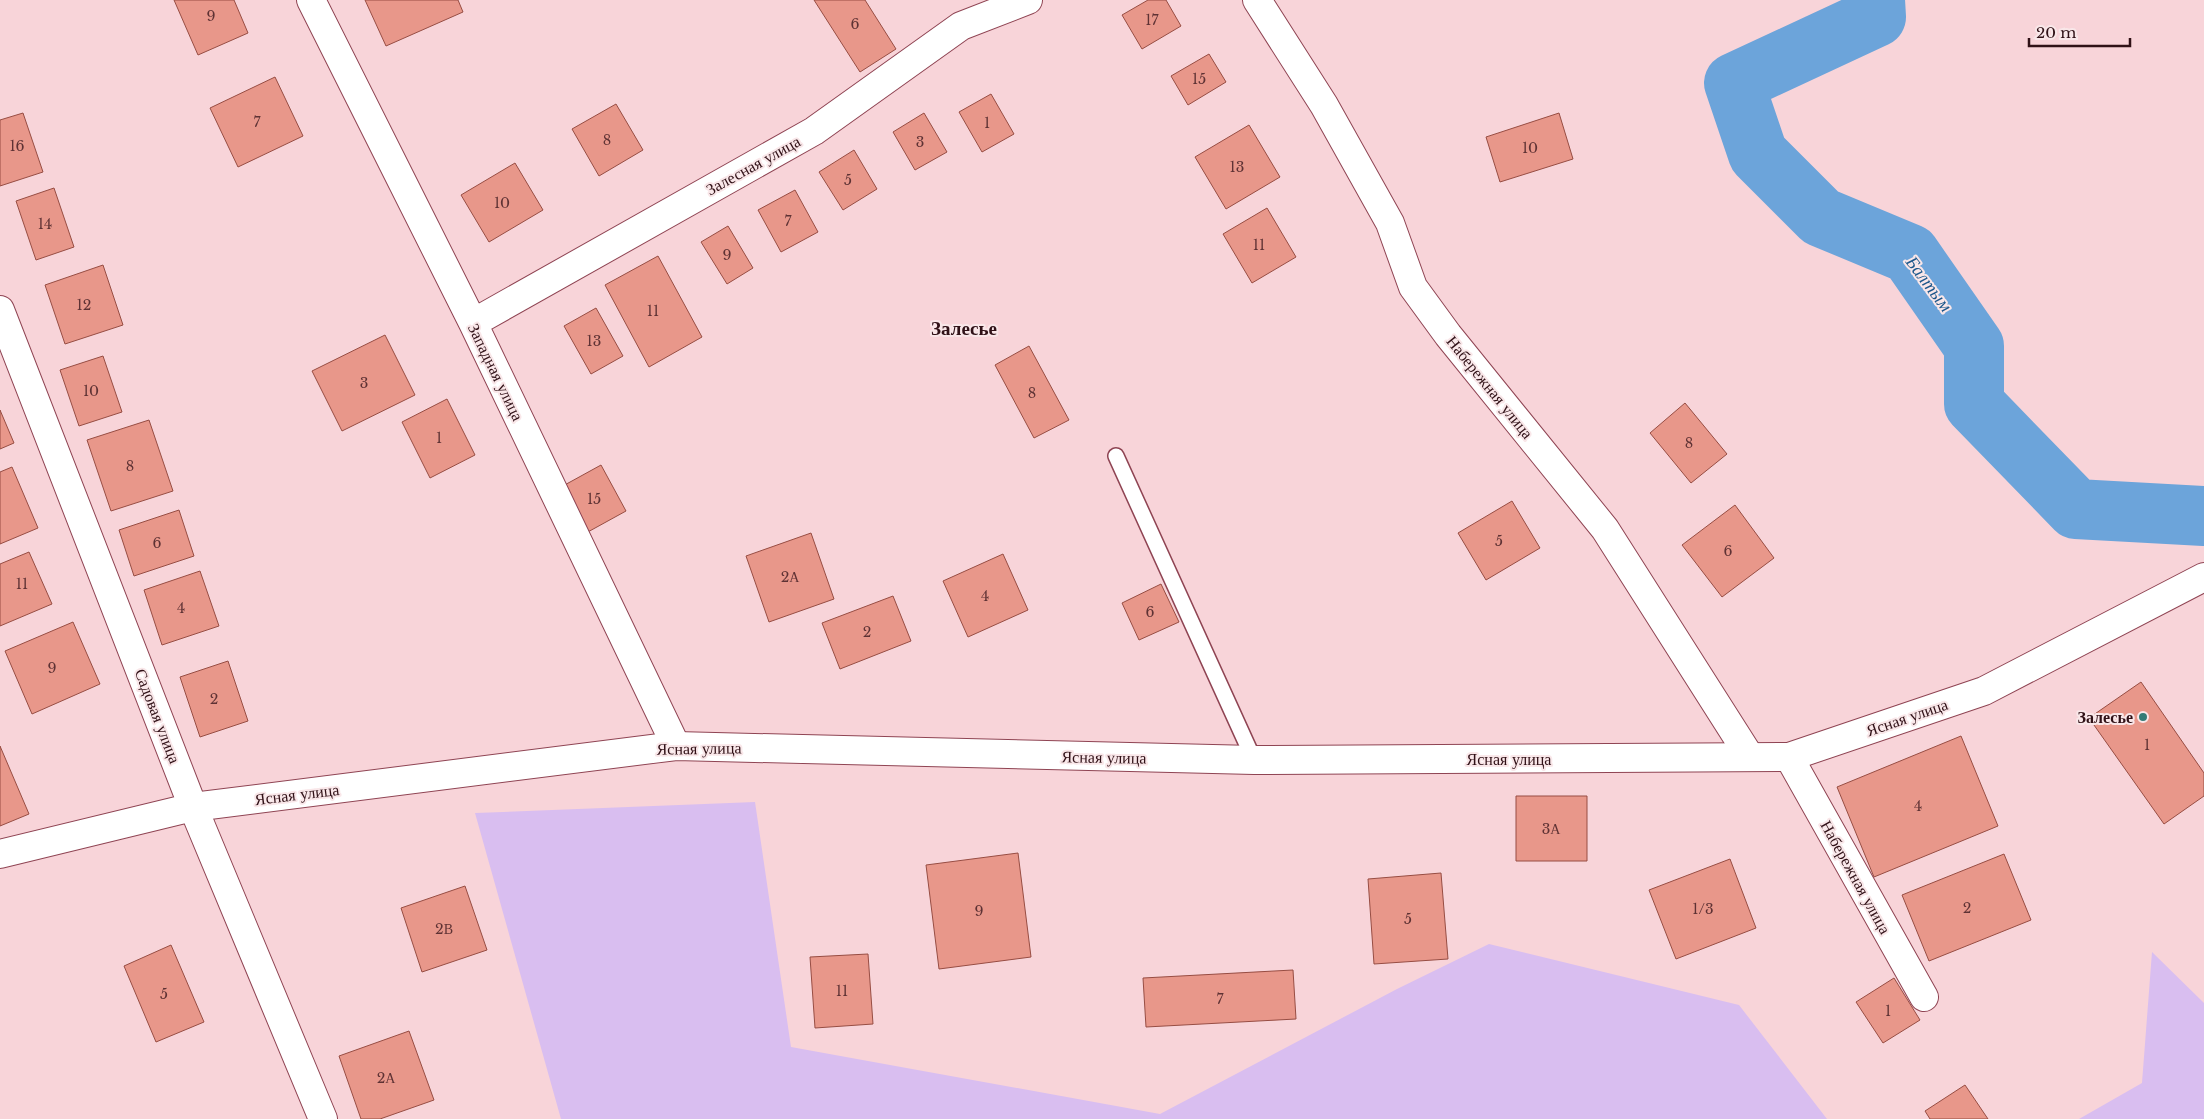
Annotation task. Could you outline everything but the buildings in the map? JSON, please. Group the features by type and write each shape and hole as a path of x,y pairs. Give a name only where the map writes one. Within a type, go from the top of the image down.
{"street":[{"name":"Западная улица","path":"311,0 473,323 676,746"},
{"name":"Залесная улица","path":"473,323 814,131 960,26 1028,0"},
{"name":"Набережная улица","path":"1257,0 1324,105 1390,223 1413,287 1448,334 1605,530 1750,757"},
{"name":"Садовая улица","path":"0,310 193,807 323,1119"},
{"name":"Ясная улица","path":"0,854 193,807 676,746 1254,760 1790,757 1984,691 2192,583"},
{"name":"Набережная улица","path":"1790,757 1924,997"}],"lane":[{"path":"1116,456 1254,760"}],"shaded area":[{"path":"755,802 791,1047 1160,1114 1397,989 1489,944 1739,1005 1827,1119 561,1119 475,813"},
{"path":"2152,952 2204,1003 2204,1119 2079,1119 2142,1083"}],"waterway":[{"name":"Балтым","path":"1875,0 1876,17 1734,83 1758,154 1821,217 1910,254 1974,346 1974,404 2076,509 2204,516"}],"place":[{"name":"Залесье","path":"2143,717"}],"district":[{"name":"Залесье","path":"964,328"}]}
